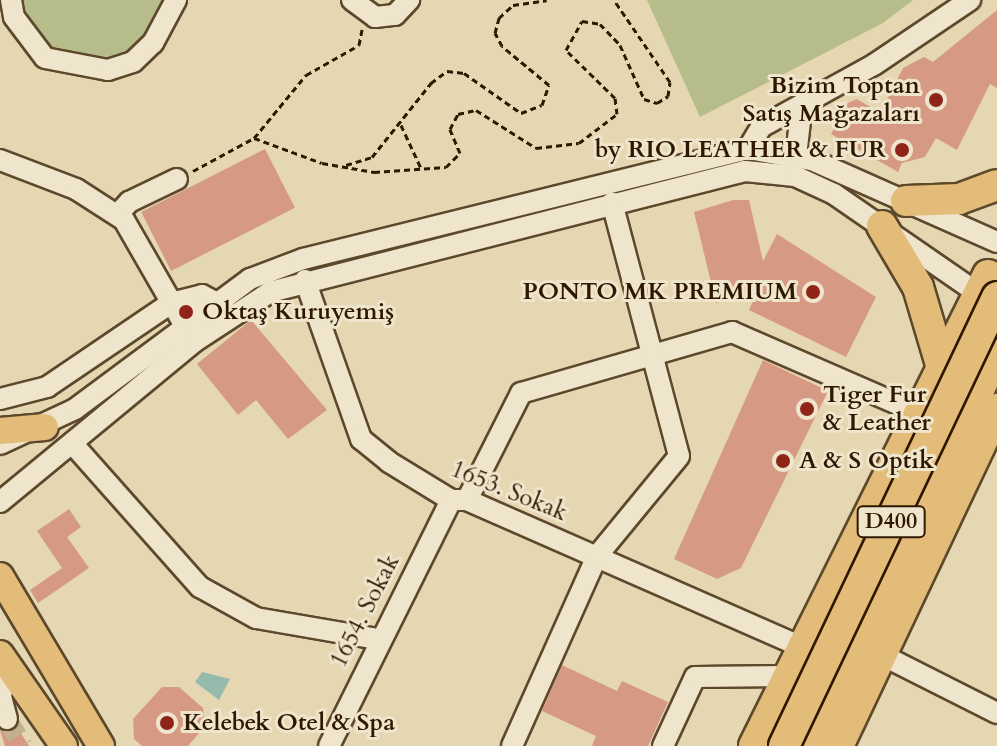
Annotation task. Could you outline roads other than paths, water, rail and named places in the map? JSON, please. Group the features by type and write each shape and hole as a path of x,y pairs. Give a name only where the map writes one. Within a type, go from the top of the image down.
{"highway":[{"path":"906,201 959,199 997,185"},
{"path":"882,226 918,287 942,368"},
{"path":"754,746 800,646 942,368 993,278"},
{"name":"D400","path":"784,746 993,278"},
{"name":"D400","path":"809,746 997,351"},
{"path":"838,746 997,409"},
{"path":"969,469 997,429"}],"main road":[{"path":"0,431 45,427"},
{"path":"0,576 101,746"},
{"path":"2,672 64,746"}],"street":[{"path":"11,0 14,17 45,58 108,70 133,62 153,43 176,0"},
{"path":"358,7 395,15 409,0"},
{"path":"748,149 761,127 875,64 970,0"},
{"path":"796,156 802,104"},
{"path":"0,444 45,427 189,334 224,307 250,279 303,259 748,149 796,156 906,201 993,278"},
{"path":"0,160 76,189 117,215 138,240 189,334"},
{"path":"0,399 47,387 171,303 202,295 224,307 305,280 745,171 769,171 834,194 882,226 993,278"},
{"path":"117,215 129,202 177,179"},
{"path":"512,746 597,556 679,456 612,203"},
{"name":"1653. Sokak","path":"305,280 361,439 459,500 597,556 800,646"},
{"name":"1654. Sokak","path":"329,746 378,639 521,393 732,332 921,414"},
{"path":"0,502 72,443 189,334"},
{"path":"72,443 200,587 256,618 378,639"},
{"path":"882,655 997,713"},
{"path":"2,672 7,719"},
{"path":"663,746 695,677 786,676"}],"tunnel":[{"path":"7,719 23,746"}],"place":[{"name":"Bizim Toptan Satış Mağazaları","path":"936,100"},
{"name":"by RIO LEATHER & FUR","path":"902,150"},
{"name":"PONTO MK PREMIUM","path":"813,292"},
{"name":"Oktaş Kuruyemiş","path":"186,312"},
{"name":"Tiger Fur & Leather","path":"807,409"},
{"name":"A & S Optik","path":"783,461"},
{"name":"Kelebek Otel & Spa","path":"167,723"}]}
